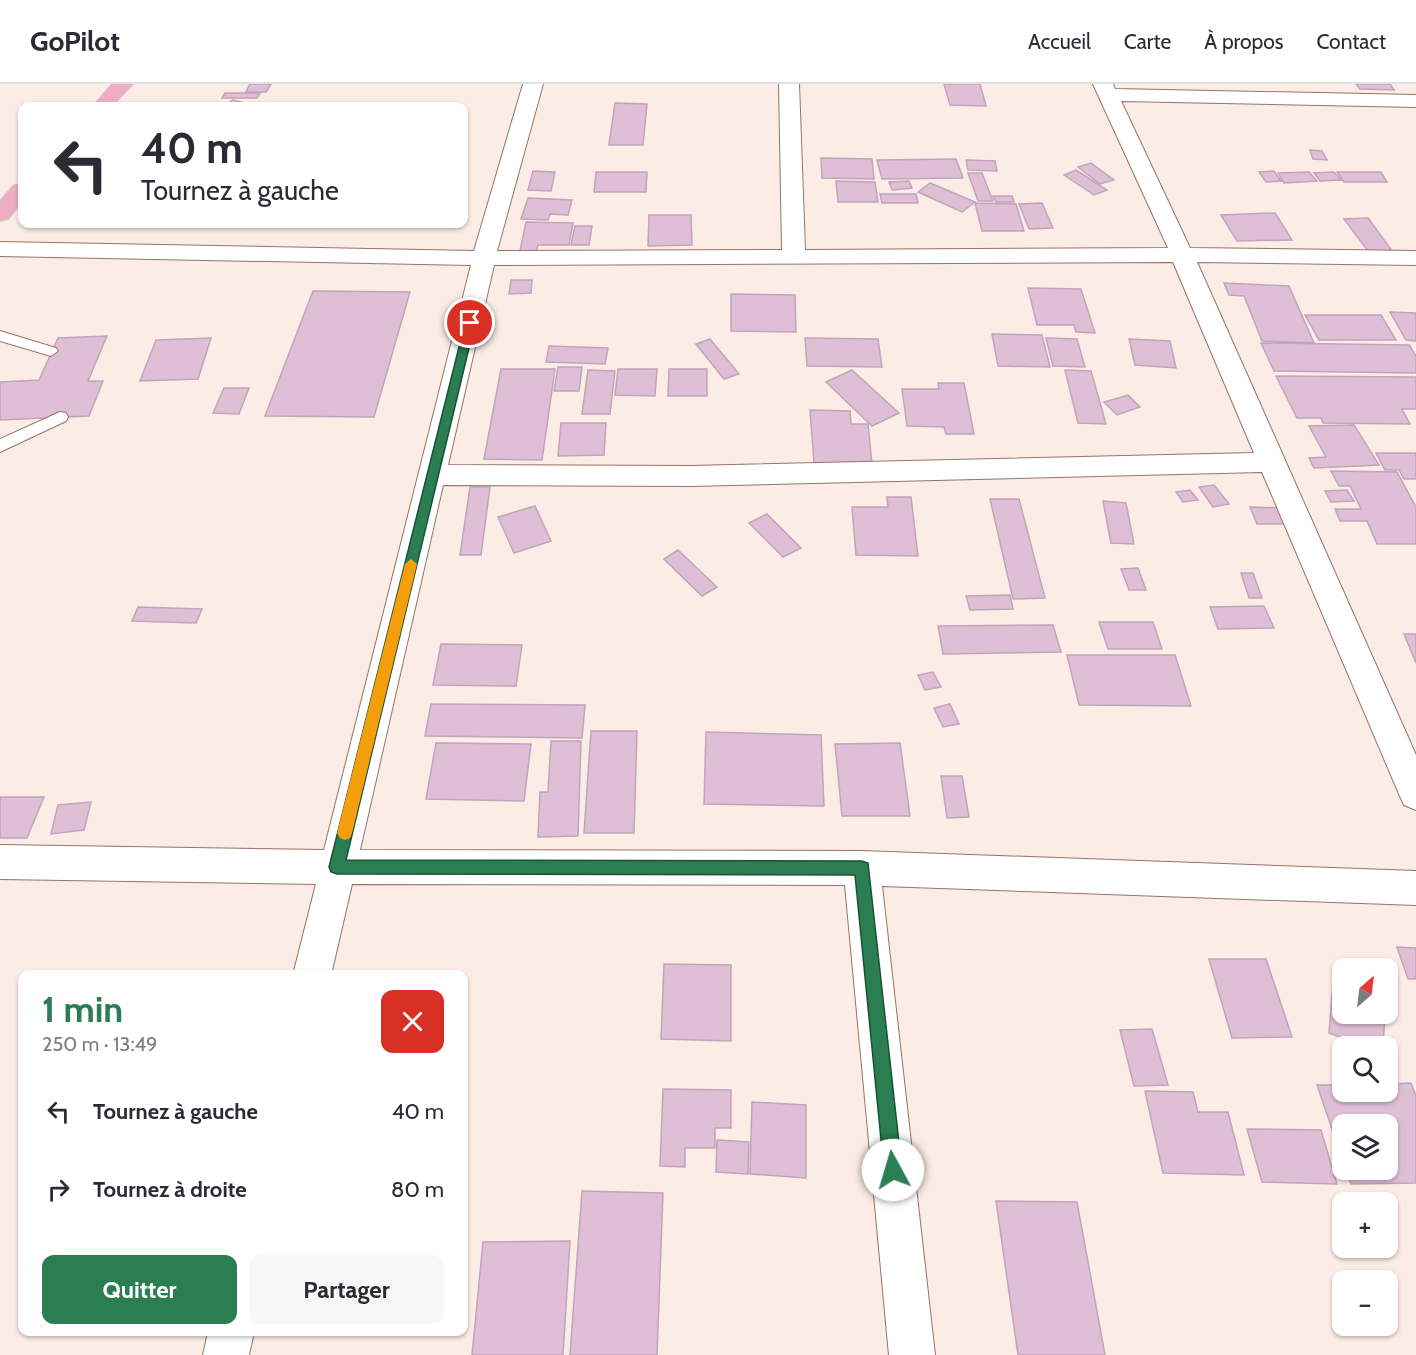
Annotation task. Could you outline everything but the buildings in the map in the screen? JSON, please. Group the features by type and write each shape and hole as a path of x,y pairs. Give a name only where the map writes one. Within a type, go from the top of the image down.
{"main road":[{"path":"106,102 123,84"},
{"path":"0,214 18,194"}],"street":[{"path":"313,970 486,258 495,211 533,84"},
{"path":"789,84 794,255"},
{"path":"1416,101 1106,89 1182,255 1416,794"},
{"path":"0,249 486,258 794,255 1182,255 1416,258"},
{"path":"433,475 691,476 1272,462"},
{"path":"0,862 337,867 862,868 1416,888"},
{"path":"862,868 912,1355"},
{"path":"226,1355 230,1336"}],"lane":[{"path":"0,336 51,351"},
{"path":"0,446 60,417"}],"slow traffic":[{"path":"345,833 411,564"}],"route":[{"path":"470,323 337,867 862,868 893,1170"}]}
